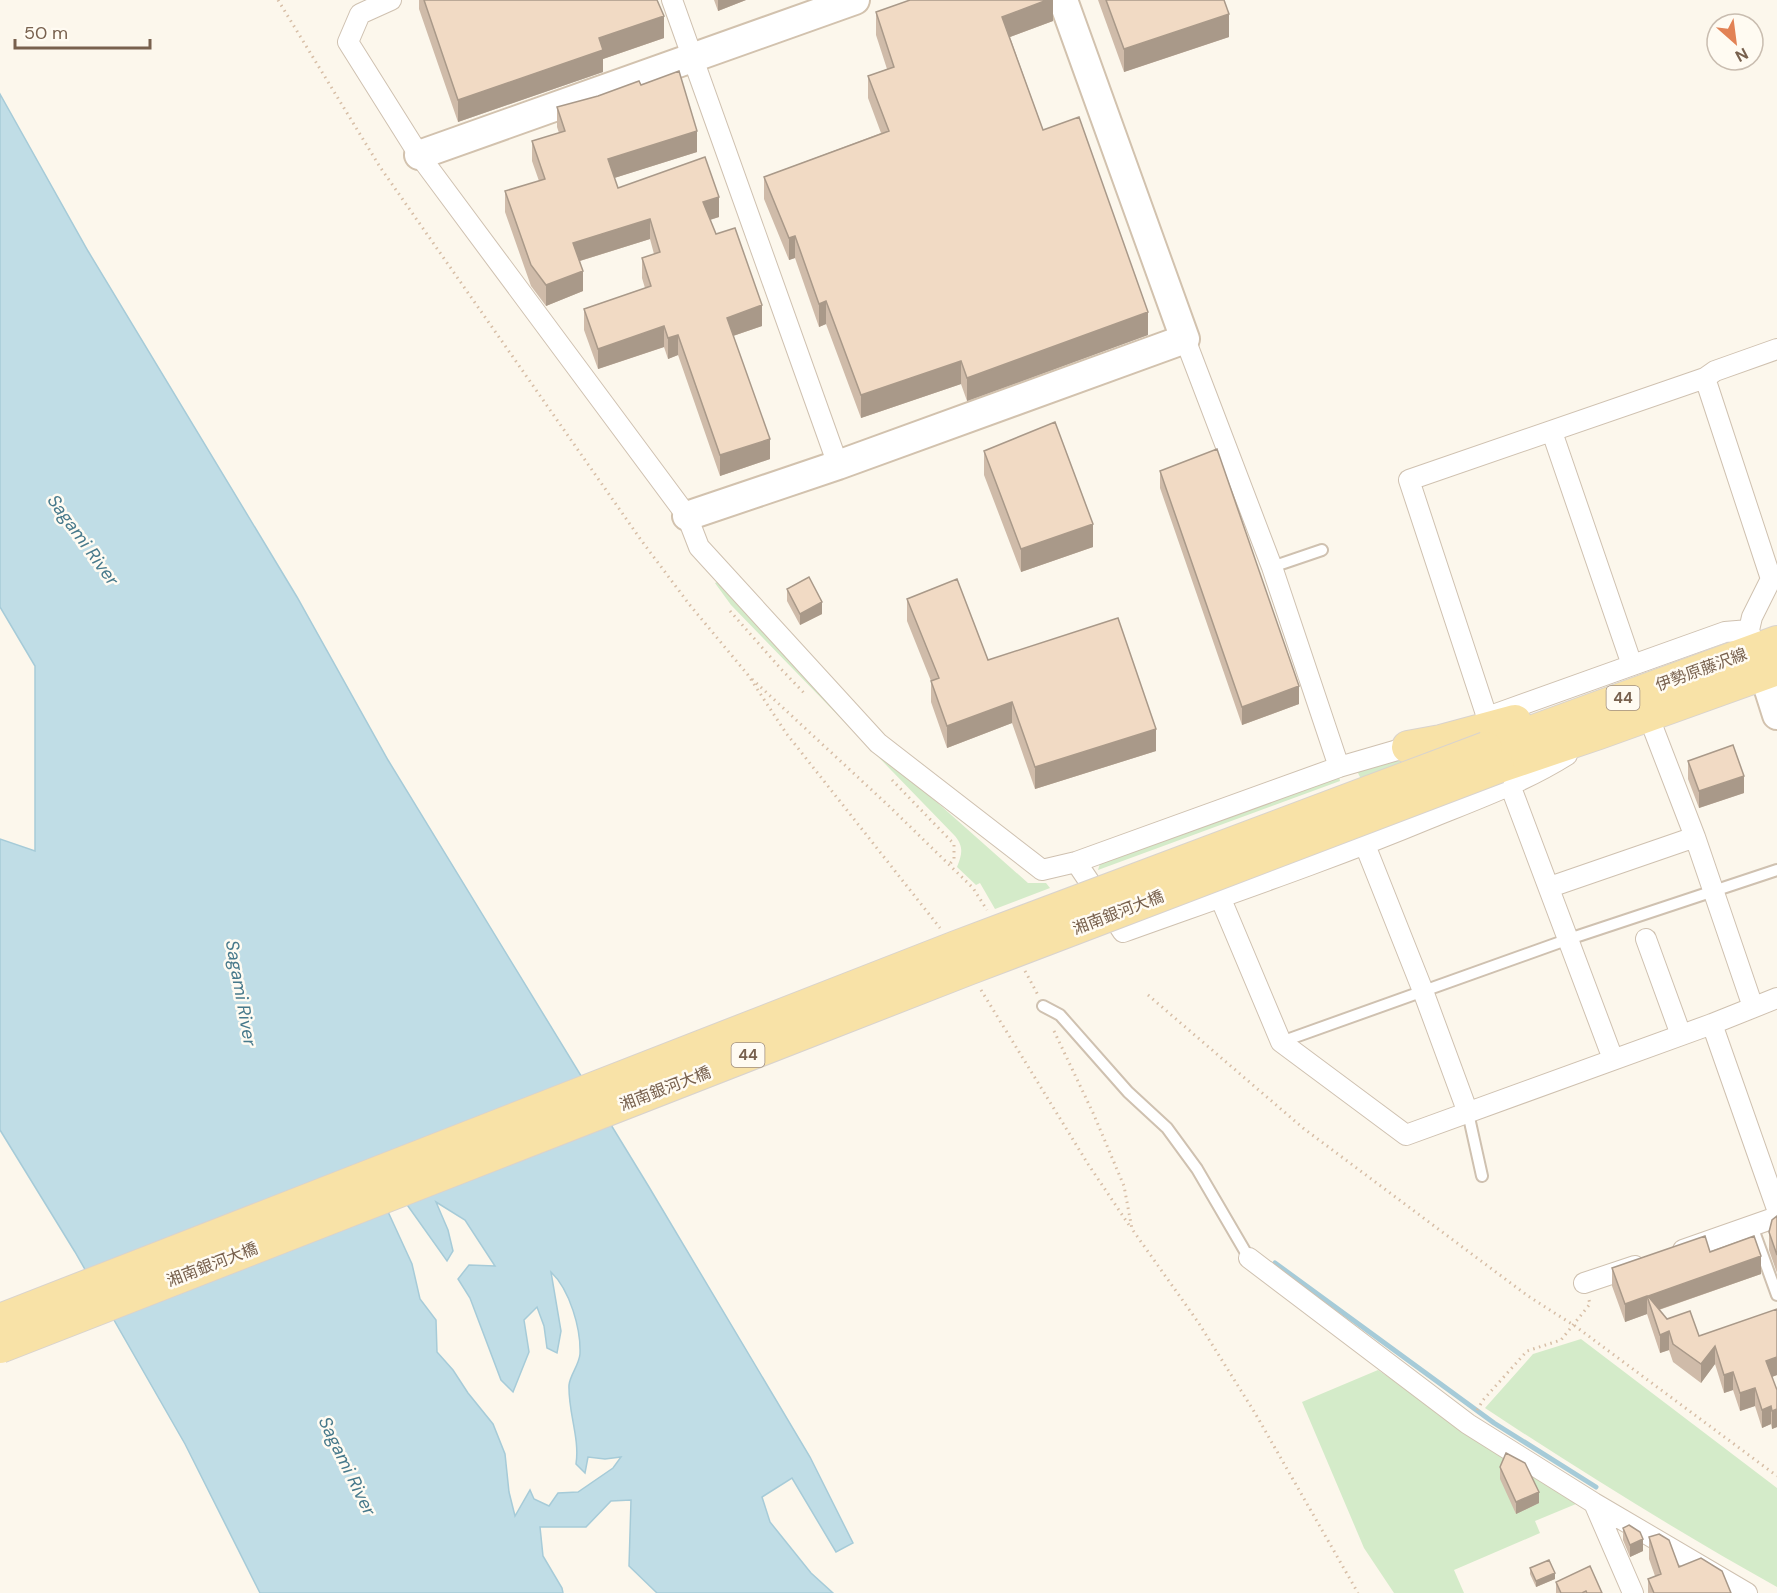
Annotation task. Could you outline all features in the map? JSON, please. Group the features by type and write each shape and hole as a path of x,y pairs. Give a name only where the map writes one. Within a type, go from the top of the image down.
{"main road":[{"name":"伊勢原藤沢線","path":"1496,754 1557,721 1765,653"},
{"name":"伊勢原藤沢線","path":"1496,754 1599,734 1648,715 1765,653"},
{"path":"1408,747 1441,741 1540,714 1557,721"},
{"name":"湘南銀河大橋","path":"0,1320 956,947 1496,754"},
{"name":"湘南銀河大橋","path":"0,1347 968,969 1496,754"}],"street":[{"path":"391,0 360,14 348,42 419,155 687,516 699,547 878,743 1042,870 1076,862 1339,767 1408,747 1496,754"},
{"path":"672,0 838,465"},
{"path":"419,155 855,0"},
{"path":"1063,0 1185,339 1272,567 1339,767"},
{"path":"687,516 838,465 1185,339"},
{"path":"1613,1059 1550,887 1496,754 1409,480 1705,378 1715,371 1777,349"},
{"path":"1705,378 1774,579 1752,617 1765,653 1777,715"},
{"path":"1552,432 1632,665"},
{"path":"1076,862 1123,932 1365,845 1496,754 1632,665 1725,632 1765,653"},
{"path":"1648,715 1695,837 1753,1007"},
{"path":"1550,887 1695,837"},
{"path":"1365,845 1468,1113"},
{"path":"1220,897 1281,1042 1406,1136 1777,998"},
{"path":"1646,939 1681,1035"},
{"path":"1712,1024 1777,1209"},
{"path":"1584,1284 1777,1217"},
{"path":"1249,1258 1468,1424 1594,1503 1747,1593"},
{"path":"1594,1503 1632,1593"}],"lane":[{"path":"1272,567 1322,550"},
{"path":"1281,1042 1569,939 1777,870"},
{"path":"1043,1006 1060,1015 1128,1092 1167,1128 1197,1169 1249,1258"},
{"path":"1468,1113 1482,1176"},
{"path":"1752,1226 1777,1295"}],"path":[{"path":"278,0 380,167 688,604 748,675 973,888"},
{"path":"748,675 786,733 940,928"},
{"path":"1030,979 1094,1115 1124,1186 1132,1229"},
{"path":"975,981 1088,1164 1198,1322 1358,1593"},
{"path":"1148,995 1303,1128 1528,1296 1575,1326 1777,1476"},
{"path":"1484,1399 1527,1351 1561,1340 1575,1326 1590,1304"}],"green space":[{"path":"719,581 737,599 738,605 895,765 1028,883 1046,883 1050,888 995,909 980,883 976,885 957,867 961,851 955,836 731,605 715,583"},
{"path":"1479,736 1362,781 1358,773 1361,769"},
{"path":"1339,776 1340,781 1098,870 1101,860"},
{"path":"1581,1339 1777,1488 1777,1587 1629,1500 1485,1408 1533,1354"},
{"path":"1378,1370 1576,1504 1535,1521 1540,1533 1454,1570 1464,1593 1394,1593 1364,1548 1302,1402"}],"water":[{"name":"Sagami River","path":"0,94 88,251 297,597 388,760 649,1187 810,1457 853,1543 836,1552 792,1478 762,1497 770,1522 811,1573 833,1593 657,1593 629,1566 631,1500 611,1501 586,1527 540,1527 543,1556 563,1593 260,1593 185,1444 75,1252 0,1130 0,839 35,851 35,666 0,607","holes":["373,1179 393,1185 447,1261 453,1251 448,1230 436,1202 465,1220 495,1266 469,1265 458,1279 470,1298 501,1380 513,1392 529,1352 524,1320 537,1307 544,1326 547,1348 557,1353 561,1331 551,1272 558,1280 569,1299 579,1333 580,1354 569,1385 577,1454 576,1464 585,1473 588,1457 605,1459 621,1457 613,1468 578,1492 558,1493 549,1506 534,1499 530,1490 515,1516 509,1492 505,1454 493,1424 437,1352 436,1320 420,1299 412,1264"]}],"building":[{"path":"424,0 657,0 664,16 599,38 603,50 458,100"},
{"path":"910,0 1047,0 1002,17 1043,130 1079,117 1148,312 967,378 961,361 861,395 826,301 819,304 795,236 789,238 764,177 889,131 868,76 894,67 876,12"},
{"path":"1106,0 1224,0 1229,14 1124,49"},
{"path":"679,71 697,131 608,159 618,188 705,157 719,197 703,202 716,234 735,228 762,305 727,318 770,439 720,455 678,335 668,338 664,326 598,349 584,309 651,286 642,258 660,252 650,219 573,243 583,271 546,285 531,265 505,191 545,179 532,141 565,131 557,107 598,96 639,81 641,85"},
{"path":"1055,422 1093,524 1021,549 984,451"},
{"path":"1217,449 1299,686 1242,707 1160,471"},
{"path":"809,577 822,602 800,614 787,589"},
{"path":"957,579 988,660 1118,618 1156,729 1035,767 1012,702 947,726 931,681 939,678 907,599"},
{"path":"1733,745 1744,776 1699,791 1688,761"},
{"path":"1777,1216 1777,1255 1769,1232 1772,1220"},
{"path":"1705,1236 1710,1252 1754,1236 1761,1256 1648,1296 1667,1319 1690,1311 1699,1336 1777,1309 1777,1357 1766,1361 1777,1390 1777,1409 1772,1411 1771,1406 1762,1410 1755,1388 1740,1393 1733,1372 1724,1375 1715,1346 1701,1364 1673,1344 1669,1331 1660,1335 1647,1296 1625,1304 1612,1268"},
{"path":"1506,1453 1525,1463 1539,1492 1516,1502 1500,1467"},
{"path":"1629,1525 1640,1532 1643,1539 1630,1545 1623,1528"},
{"path":"1659,1534 1669,1540 1679,1567 1701,1558 1722,1571 1731,1593 1654,1593 1648,1579 1661,1574 1649,1537"},
{"path":"1549,1560 1555,1573 1536,1581 1530,1568"},
{"path":"1590,1566 1602,1593 1587,1593 1586,1591 1561,1593 1556,1582"}],"waterway":[{"path":"1275,1263 1494,1423 1596,1487"}]}
